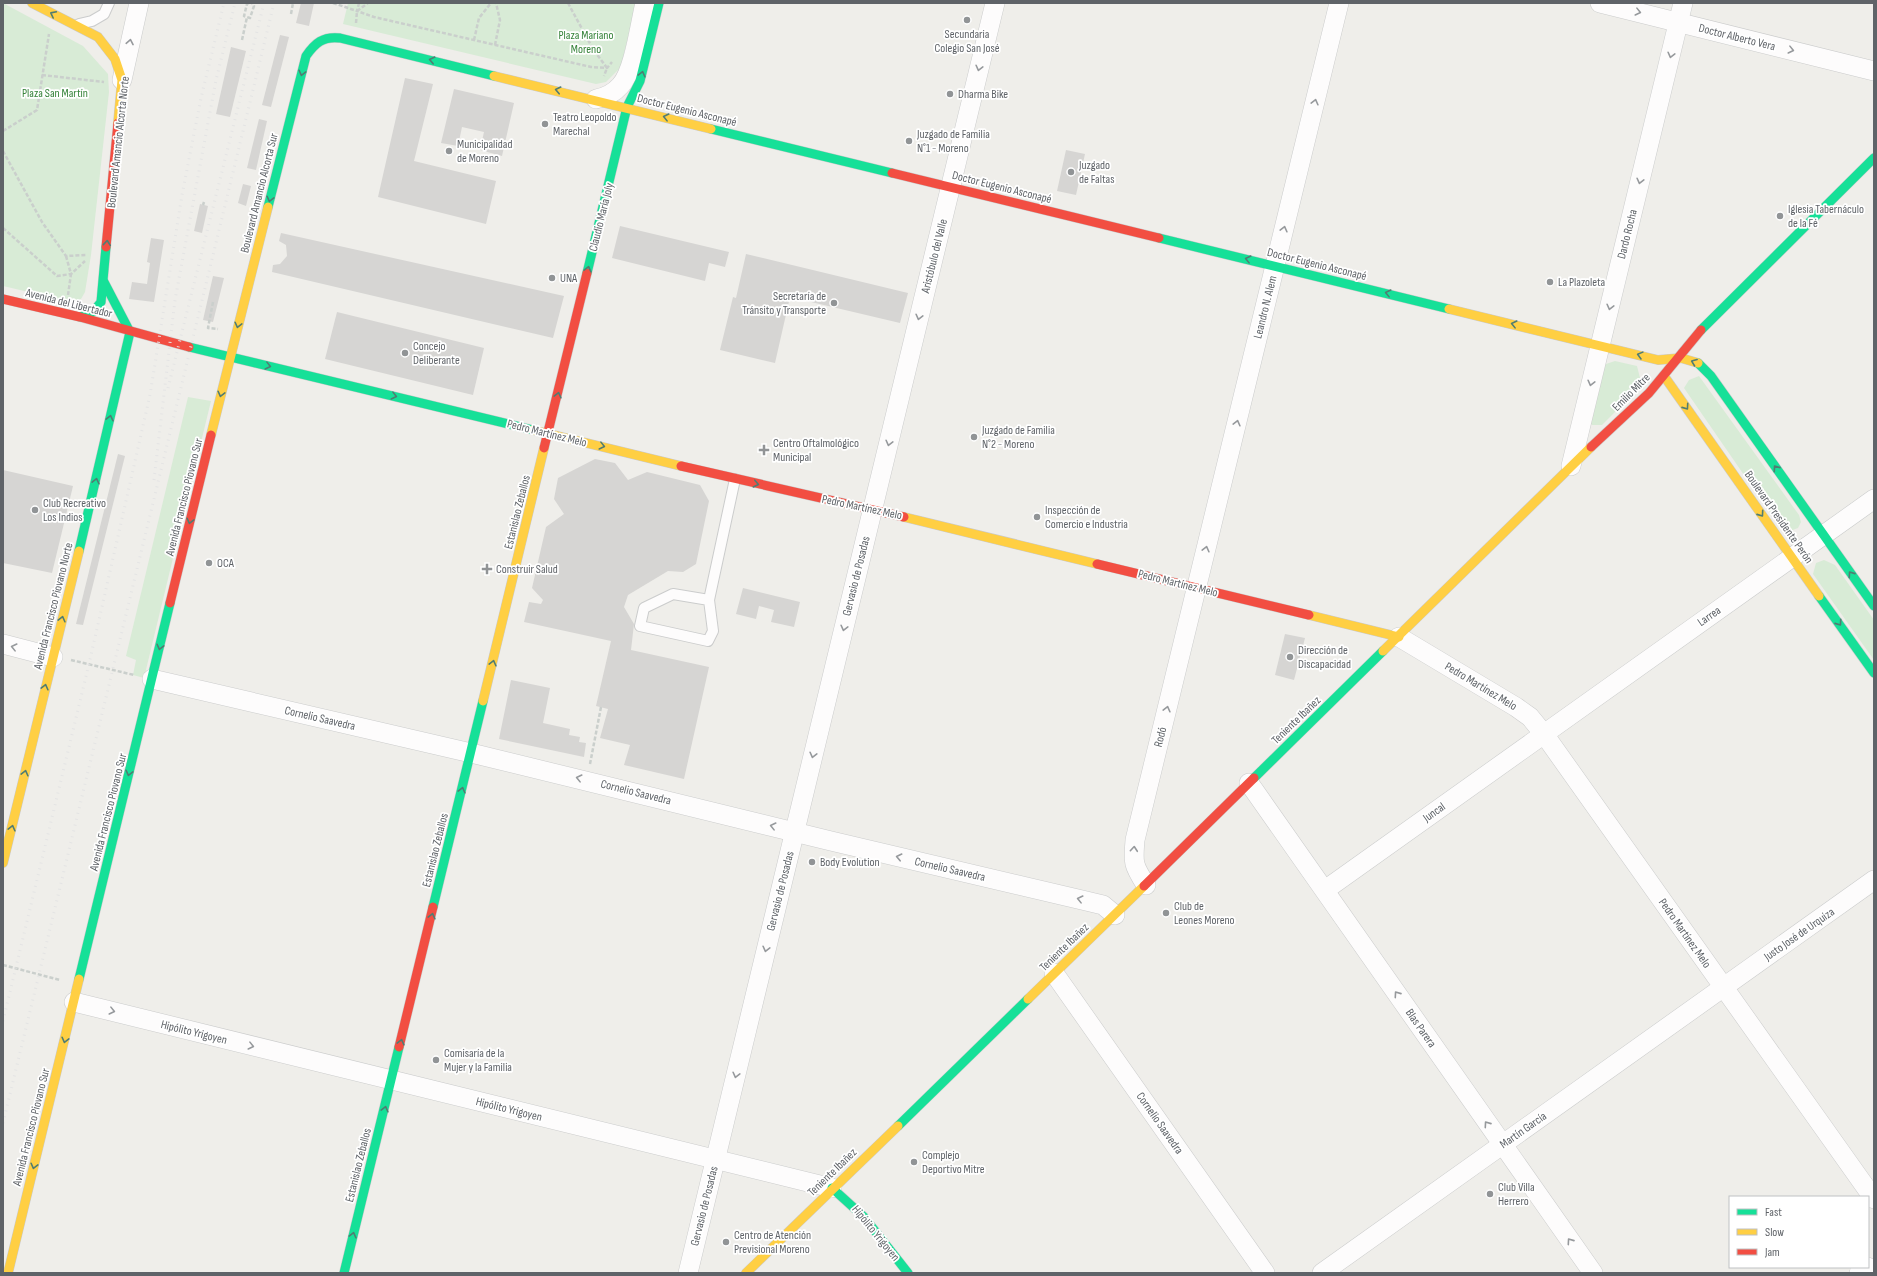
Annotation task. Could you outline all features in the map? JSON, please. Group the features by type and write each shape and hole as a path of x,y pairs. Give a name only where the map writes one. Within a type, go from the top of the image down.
{"street":[{"path":"32,3 98,37 115,59 122,82"},
{"name":"Boulevard Amancio Alcorta Norte","path":"80,317 93,312 101,302 122,82 139,3"},
{"path":"596,99 609,96 621,85 631,64 645,3"},
{"name":"Claudio María Joly","path":"549,433 627,107 640,81 659,3"},
{"name":"Aristóbulo del Valle","path":"872,508 995,3"},
{"name":"Leandro N. Alem","path":"1196,587 1339,3"},
{"name":"Doctor Alberto Vera","path":"1600,3 1874,71"},
{"name":"Dardo Rocha","path":"1572,466 1683,3"},
{"name":"Doctor Eugenio Asconapé","path":"320,40 330,36 340,38 596,99 1658,360 1678,357"},
{"name":"Boulevard Amancio Alcorta Sur","path":"230,356 306,56 320,40"},
{"name":"Emilio Mitre","path":"1399,637 1572,466 1649,393 1694,337 1874,158"},
{"path":"104,282 130,332"},
{"name":"Avenida del Libertador","path":"3,299 65,313 130,332 230,356"},
{"name":"Avenida Francisco Piovano Norte","path":"3,863 130,332"},
{"name":"Pedro Martínez Melo","path":"230,356 735,479 872,508 1399,637 1516,706 1530,717 1544,734 1874,1199"},
{"name":"Avenida Francisco Piovano Sur","path":"8,1273 230,356"},
{"path":"1678,357 1697,362 1706,370 1874,606"},
{"name":"Boulevard Presidente Perón","path":"1664,376 1874,673"},
{"name":"Estanislao Zeballos","path":"344,1273 549,433"},
{"name":"Larrea","path":"1544,734 1874,499"},
{"name":"Gervasio de Posadas","path":"688,1273 872,508"},
{"name":"Rodó","path":"1146,885 1135,868 1133,859 1135,840 1196,587"},
{"name":"Teniente Ibañez","path":"746,1273 1399,637"},
{"path":"3,644 53,656"},
{"name":"Cornelio Saavedra","path":"152,679 586,780 795,832 1082,900 1102,905 1115,915"},
{"name":"Juncal","path":"1325,890 1544,734"},
{"name":"Blas Parera","path":"1249,783 1593,1273"},
{"name":"Justo José de Urquiza","path":"1724,987 1874,880"},
{"name":"Cornelio Saavedra","path":"1054,973 1265,1273"},
{"name":"Martín García","path":"1322,1273 1724,987"},
{"name":"Hipólito Yrigoyen","path":"74,1002 832,1188 848,1199 861,1212 908,1273"}],"lane":[{"path":"74,25 92,21 104,14 109,3"},
{"path":"709,600 673,594 644,608 640,626 708,641 713,631 709,600 735,479"}],"path":[{"path":"242,40 247,17 244,16 247,4 249,3"},
{"path":"247,17 250,18 254,6 252,3"},
{"path":"291,14 293,3"},
{"path":"333,3 344,4 357,11 374,17 591,67 606,68"},
{"path":"356,27 359,3"},
{"path":"357,11 368,3"},
{"path":"474,40 478,18 491,3"},
{"path":"494,45 500,20 496,3"},
{"path":"568,3 593,49 606,68"},
{"path":"3,131 37,110 50,28 54,14"},
{"path":"596,99 606,68 614,59"},
{"path":"42,75 122,82"},
{"path":"3,151 42,222"},
{"path":"3,228 57,276 71,274 91,255"},
{"path":"65,313 71,274 66,256"},
{"path":"53,656 152,679"},
{"path":"586,780 601,707"},
{"path":"3,965 78,984"}],"green space":[{"name":"Plaza San Martín","path":"3,3 83,46 108,74 109,92 91,255 85,292 81,299 75,301 67,301 3,286"},
{"name":"Plaza Mariano Moreno","path":"348,3 636,3 621,67 606,82 596,84 343,24"},
{"path":"1615,361 1637,366 1640,378 1638,389 1602,425 1592,425 1589,420 1603,365"},
{"path":"1699,376 1799,515 1801,522 1798,528 1790,531 1782,530 1684,388 1689,380"},
{"path":"188,397 211,401 144,678 133,675 136,660 126,656"},
{"path":"1824,560 1835,565 1874,620 1874,660 1813,574 1816,563"}],"building":[{"path":"301,3 314,3 309,26 296,23"},
{"path":"280,35 289,37 271,107 262,105"},
{"path":"231,47 246,51 230,117 216,114"},
{"path":"405,78 433,84 414,161 496,181 486,224 378,197"},
{"path":"454,89 514,103 502,156 480,150 484,132 462,127 458,146 441,143"},
{"path":"259,119 267,121 256,170 247,168"},
{"name":"Juzgado de Faltas","path":"1066,150 1085,154 1076,195 1057,191"},
{"path":"243,184 251,186 246,206 238,203"},
{"path":"200,204 208,206 202,233 194,231"},
{"path":"620,226 729,252 725,267 709,263 705,281 612,258"},
{"path":"281,233 564,296 553,338 272,272 273,265 280,264 287,256 286,245 279,241"},
{"path":"151,238 164,240 154,302 129,299 132,282 147,284 150,263 147,262"},
{"path":"746,254 908,293 900,323 790,297 775,363 720,350 733,297 736,298"},
{"path":"213,276 224,278 213,322 203,320"},
{"name":"Concejo Deliberante","path":"337,312 484,348 473,395 325,359"},
{"path":"118,454 125,456 83,625 76,624"},
{"path":"595,459 615,463 628,480 647,472 700,485 709,501 696,564 683,572 668,571 628,595 624,607 634,624 631,650 709,667 684,779 624,765 630,745 600,738 608,709 596,706 611,641 524,622 529,602 541,604 543,600 532,588 546,527 564,514 554,499 558,478"},
{"name":"Club Recreativo Los Indios","path":"3,470 73,486 52,573 3,563"},
{"path":"743,588 800,602 794,627 771,622 774,610 759,606 756,619 736,614"},
{"name":"Dirección de Discapacidad","path":"1285,634 1305,638 1294,680 1275,675"},
{"path":"511,680 550,688 543,723 570,729 569,735 580,737 579,742 586,743 584,757 499,739"}],"railway":[{"path":"3,1021 89,664 150,395 182,195 201,98 224,3"},
{"path":"154,480 175,300 216,80 235,3"},
{"path":"168,388 264,3"},
{"path":"3,1123 274,3"}],"traffic: fast":[{"path":"587,273 627,107 640,81 659,3"},
{"path":"268,207 306,56 320,41 329,38 340,38 494,76"},
{"path":"711,129 892,173"},
{"path":"1701,330 1874,158"},
{"path":"1159,238 1449,309"},
{"path":"80,317 93,312 101,302 106,247"},
{"path":"104,282 130,332"},
{"path":"79,551 130,332"},
{"path":"189,347 533,430"},
{"path":"1698,363 1711,376 1874,606"},
{"path":"1819,596 1874,673"},
{"path":"79,979 170,603"},
{"path":"1254,778 1383,651"},
{"path":"433,907 483,701"},
{"path":"898,1126 1028,999"},
{"path":"344,1273 399,1047"},
{"path":"832,1188 864,1217 908,1273"}],"traffic: slow":[{"path":"32,3 98,37 115,59 122,80 118,123"},
{"path":"494,76 711,129"},
{"path":"211,435 268,207"},
{"path":"1449,309 1658,360 1681,358 1698,363"},
{"path":"1664,376 1819,596"},
{"path":"533,430 681,466"},
{"path":"1383,651 1591,447"},
{"path":"483,701 544,448"},
{"path":"904,517 1097,564"},
{"path":"3,863 79,551"},
{"path":"1309,615 1399,637"},
{"path":"1028,999 1144,886"},
{"path":"8,1273 79,979"},
{"path":"746,1273 898,1126"}],"traffic: jam":[{"path":"106,247 118,123"},
{"path":"892,173 1159,238"},
{"path":"544,448 587,273"},
{"path":"3,299 80,317 189,347"},
{"path":"1591,447 1649,393 1701,330"},
{"path":"170,603 211,435"},
{"path":"681,466 904,517"},
{"path":"1097,564 1309,615"},
{"path":"1144,886 1254,778"},
{"path":"399,1047 433,907"}],"place":[{"name":"Secundaria Colegio San José","path":"967,20"},
{"name":"Dharma Bike","path":"950,94"},
{"name":"Teatro Leopoldo Marechal","path":"545,124"},
{"name":"Juzgado de Familia N˚1 - Moreno","path":"909,141"},
{"name":"Municipalidad de Moreno","path":"449,151"},
{"name":"Juzgado de Faltas","path":"1071,172"},
{"name":"Iglesia Tabernáculo de la Fé","path":"1780,216"},
{"name":"UNA","path":"552,278"},
{"name":"La Plazoleta","path":"1550,282"},
{"name":"Secretaría de Tránsito y Transporte","path":"834,303"},
{"name":"Concejo Deliberante","path":"405,353"},
{"name":"Juzgado de Familia N˚2 - Moreno","path":"974,437"},
{"name":"Centro Oftalmológico Municipal","path":"764,450"},
{"name":"Club Recreativo Los Indios","path":"35,510"},
{"name":"Inspección de Comercio e Industria","path":"1037,517"},
{"name":"OCA","path":"209,563"},
{"name":"Construir Salud","path":"487,569"},
{"name":"Dirección de Discapacidad","path":"1290,657"},
{"name":"Body Evolution","path":"812,862"},
{"name":"Club de Leones Moreno","path":"1166,913"},
{"name":"Comisaría de la Mujer y la Familia","path":"436,1060"},
{"name":"Complejo Deportivo Mitre","path":"914,1162"},
{"name":"Club Villa Herrero","path":"1490,1194"},
{"name":"Centro de Atención Previsional Moreno","path":"726,1242"}]}
